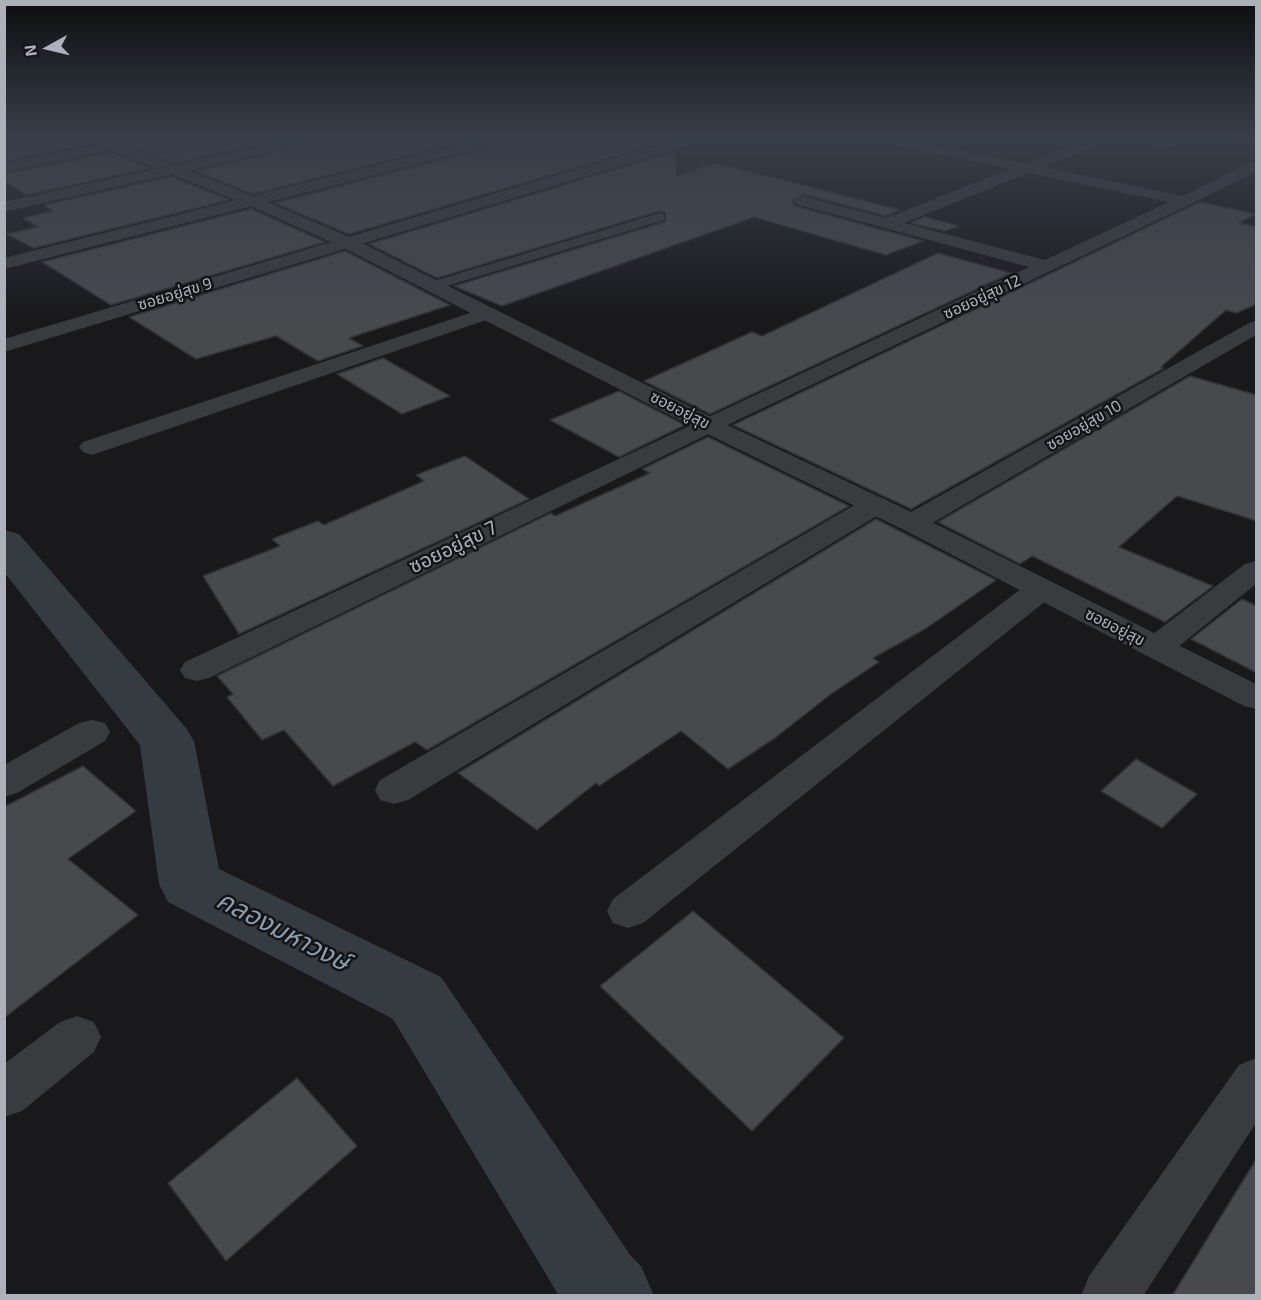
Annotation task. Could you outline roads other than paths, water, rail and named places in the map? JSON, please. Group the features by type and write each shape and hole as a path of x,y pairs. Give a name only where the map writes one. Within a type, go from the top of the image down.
{"street":[{"path":"4,207 39,200"},
{"name":"ซอยอยู่สุข","path":"249,200 346,242 708,425 912,523 1257,698"},
{"path":"4,264 257,200"},
{"name":"ซอยอยู่สุข 9","path":"4,346 489,200"},
{"path":"888,223 946,200"},
{"path":"1178,200 1185,201"},
{"path":"802,201 1047,266"},
{"name":"ซอยอยู่สุข 12","path":"708,425 1185,201"},
{"path":"92,447 488,314"},
{"name":"ซอยอยู่สุข 10","path":"912,523 1257,327"},
{"name":"ซอยอยู่สุข 7","path":"197,670 708,425"},
{"path":"394,790 875,505"},
{"path":"1156,648 1257,570"},
{"path":"627,911 1041,589"},
{"path":"4,783 92,732"},
{"path":"4,1094 77,1037"},
{"path":"1109,1296 1257,1081"}],"lane":[{"path":"432,286 660,218"}],"waterway":[{"name":"คลองมหาวงษ์","path":"4,543 167,741 190,884 417,998 601,1286 611,1296"}]}
